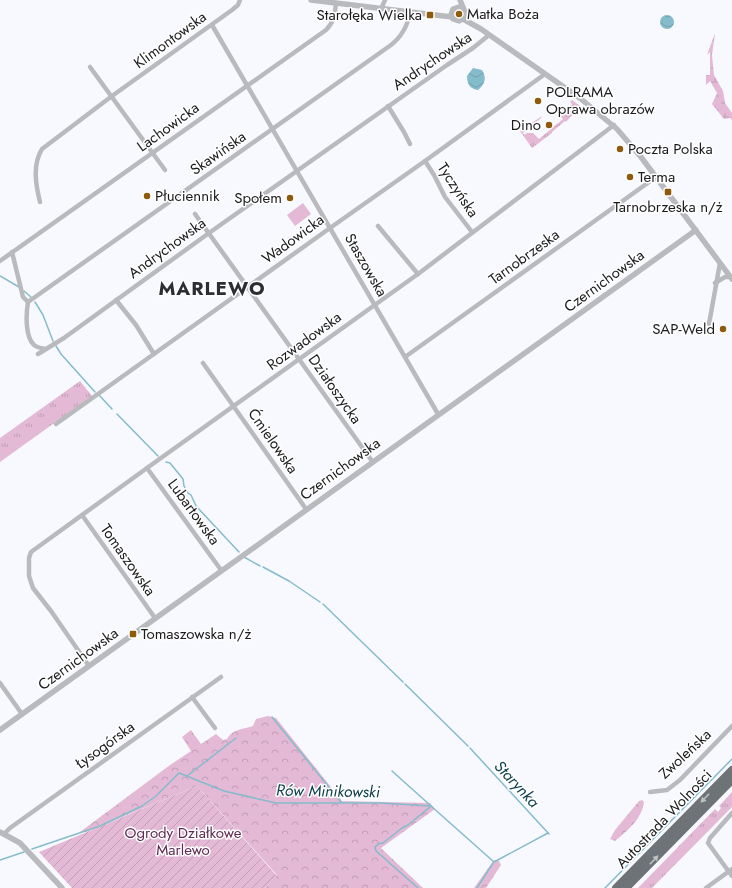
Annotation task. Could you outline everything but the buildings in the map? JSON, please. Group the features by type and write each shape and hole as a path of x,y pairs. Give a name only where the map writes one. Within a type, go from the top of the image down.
{"highway":[{"name":"Autostrada Wolności","path":"616,888 732,770"},
{"name":"Autostrada Wolności","path":"626,888 732,780"}],"street":[{"name":"Klimontowska","path":"40,202 37,189 37,158 45,146 212,25 238,5 240,0"},
{"path":"311,0 434,15 452,15"},
{"path":"381,8 385,0"},
{"path":"456,0 462,12"},
{"path":"452,15 457,21 462,12 460,0"},
{"name":"Lachowicka","path":"0,261 330,26 334,18 336,3"},
{"path":"452,15 454,9 462,12 489,35 594,109 614,125 630,142 731,278"},
{"name":"Skawińska","path":"28,302 394,42 404,30 410,12"},
{"name":"Staszowska","path":"212,25 438,414"},
{"name":"Andrychowska","path":"38,354 64,338 297,170 473,48 489,35"},
{"path":"90,67 165,170"},
{"name":"Wadowicka","path":"56,424 545,74"},
{"name":"Andrychowska","path":"388,106 410,144"},
{"name":"Rozwadowska","path":"89,666 30,584 29,558 31,552 418,274 614,125"},
{"name":"Tyczyńska","path":"425,161 445,197 472,232"},
{"name":"Tarnobrzeska","path":"406,357 656,176"},
{"name":"Działoszycka","path":"195,214 372,461"},
{"path":"378,226 418,274"},
{"name":"Czernichowska","path":"0,730 372,461 696,230"},
{"path":"12,252 23,297 28,302 26,315 31,341 39,348 46,349"},
{"path":"709,324 720,263"},
{"path":"715,284 725,277 731,278"},
{"path":"116,300 136,325 154,354"},
{"name":"Ćmielowska","path":"204,363 306,509"},
{"name":"Lubartowska","path":"147,468 221,570"},
{"name":"Tomaszowska","path":"82,515 155,618"},
{"name":"Łysogórska","path":"2,833 221,677"},
{"path":"0,683 22,714"},
{"path":"192,697 215,728"},
{"name":"Zwoleńska","path":"650,792 667,790 680,780 732,726"},
{"path":"732,812 709,839 709,845 730,870 732,876"},
{"path":"2,833 22,845 62,888"},
{"path":"706,888 730,870"}],"green space":[{"path":"715,33 712,55 714,75 723,91 725,103 732,113 732,120 730,118 724,119 712,104 717,93 710,81 706,85 706,75 710,75 710,52 707,55"},
{"path":"572,100 580,106 566,122 565,121 532,148 520,131 542,116 523,133 524,135 527,133 533,133 539,139 563,119 560,116 572,104 570,102"},
{"path":"303,203 311,214 295,226 287,215"},
{"path":"80,381 92,396 0,462 0,438"},
{"path":"268,716 276,718 342,801 430,803 435,809 381,848 423,888 265,888 277,875 197,786 86,832 80,832 191,751 182,737 191,730 201,744 216,734 223,740 227,739 235,731 253,726 256,719"},
{"name":"Ogrody Działkowe Marlewo","path":"197,786 277,876 265,888 72,888 39,852"},
{"path":"732,792 732,807 652,888 638,888 715,809 718,812 721,808 719,806"},
{"path":"642,800 644,802 643,808 633,824 615,841 610,839 615,830 639,801"},
{"path":"494,860 499,861 501,865 486,888 474,888"}],"water":[{"path":"664,15 670,15 674,19 674,25 670,29 664,29 660,25 660,19"},
{"path":"473,68 482,70 485,78 484,83 478,90 471,87 468,81 467,76"}],"waterway":[{"name":"Starynka","path":"0,276 19,287"},
{"name":"Starynka","path":"24,291 31,297"},
{"name":"Starynka","path":"35,302 43,315 53,341"},
{"name":"Starynka","path":"56,346 61,354 95,392"},
{"name":"Starynka","path":"99,395 112,409"},
{"name":"Starynka","path":"117,414 158,456"},
{"name":"Starynka","path":"166,462 170,463 183,479 184,486 191,495 196,506 239,552"},
{"name":"Starynka","path":"244,557 260,566"},
{"name":"Starynka","path":"263,567 289,581 320,602"},
{"name":"Starynka","path":"323,604 403,682"},
{"name":"Starynka","path":"405,684 468,746"},
{"path":"272,717 341,802"},
{"path":"187,776 236,738"},
{"name":"Starynka","path":"470,748 549,834"},
{"path":"605,888 732,759"},
{"path":"392,771 431,806 408,825 375,847 376,851 418,888"},
{"name":"Rów Minikowski","path":"32,849 100,826 142,806 156,796 179,773 224,791 276,803 380,803 431,806 494,862 548,833"},
{"name":"Rów Minikowski","path":"0,860 24,852"},
{"path":"477,888 493,863"}],"place":[{"name":"Matka Boża","path":"459,14"},
{"name":"Starołęka Wielka","path":"430,15"},
{"name":"POLRAMA Oprawa obrazów","path":"538,101"},
{"name":"Dino","path":"549,125"},
{"name":"Poczta Polska","path":"620,149"},
{"name":"Terma","path":"630,177"},
{"name":"Tarnobrzeska n/ż","path":"668,192"},
{"name":"Płuciennik","path":"147,196"},
{"name":"Społem","path":"290,198"},
{"name":"SAP-Weld","path":"723,329"},
{"name":"Tomaszowska n/ż","path":"133,634"}],"district":[{"name":"MARLEWO","path":"212,288"}]}
